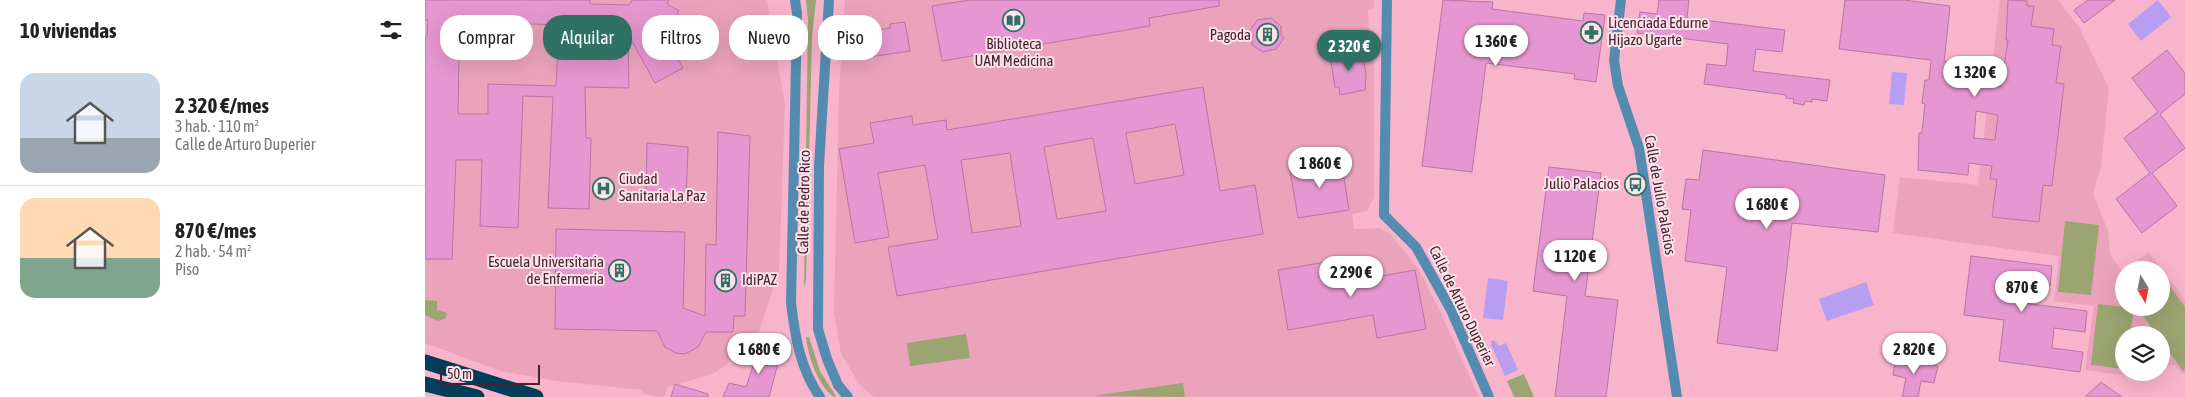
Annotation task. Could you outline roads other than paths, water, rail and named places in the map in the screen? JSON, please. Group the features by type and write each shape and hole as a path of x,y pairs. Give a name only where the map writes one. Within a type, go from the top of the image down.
{"highway":[{"path":"425,362 536,397"},
{"path":"425,384 477,397"}],"street":[{"name":"Calle de Pedro Rico","path":"795,0 797,13 791,303 795,335 802,365 820,397"},
{"name":"Calle de Pedro Rico","path":"829,0 819,166 817,329 837,385 849,397"},
{"name":"Calle de Arturo Duperier","path":"1387,0 1384,215 1416,247 1451,310 1489,397"},
{"name":"Calle de Julio Palacios","path":"1621,0 1614,60 1617,86 1639,148 1677,397"}],"place":[{"name":"Biblioteca UAM Medicina","path":"1014,21"},
{"name":"Licenciada Edurne Hijazo Ugarte","path":"1592,32"},
{"name":"Pagoda","path":"1267,35"},
{"name":"Julio Palacios","path":"1635,184"},
{"name":"Ciudad Sanitaria La Paz","path":"603,188"},
{"name":"Escuela Universitaria de Enfermería","path":"620,271"},
{"name":"IdiPAZ","path":"726,280"}]}
